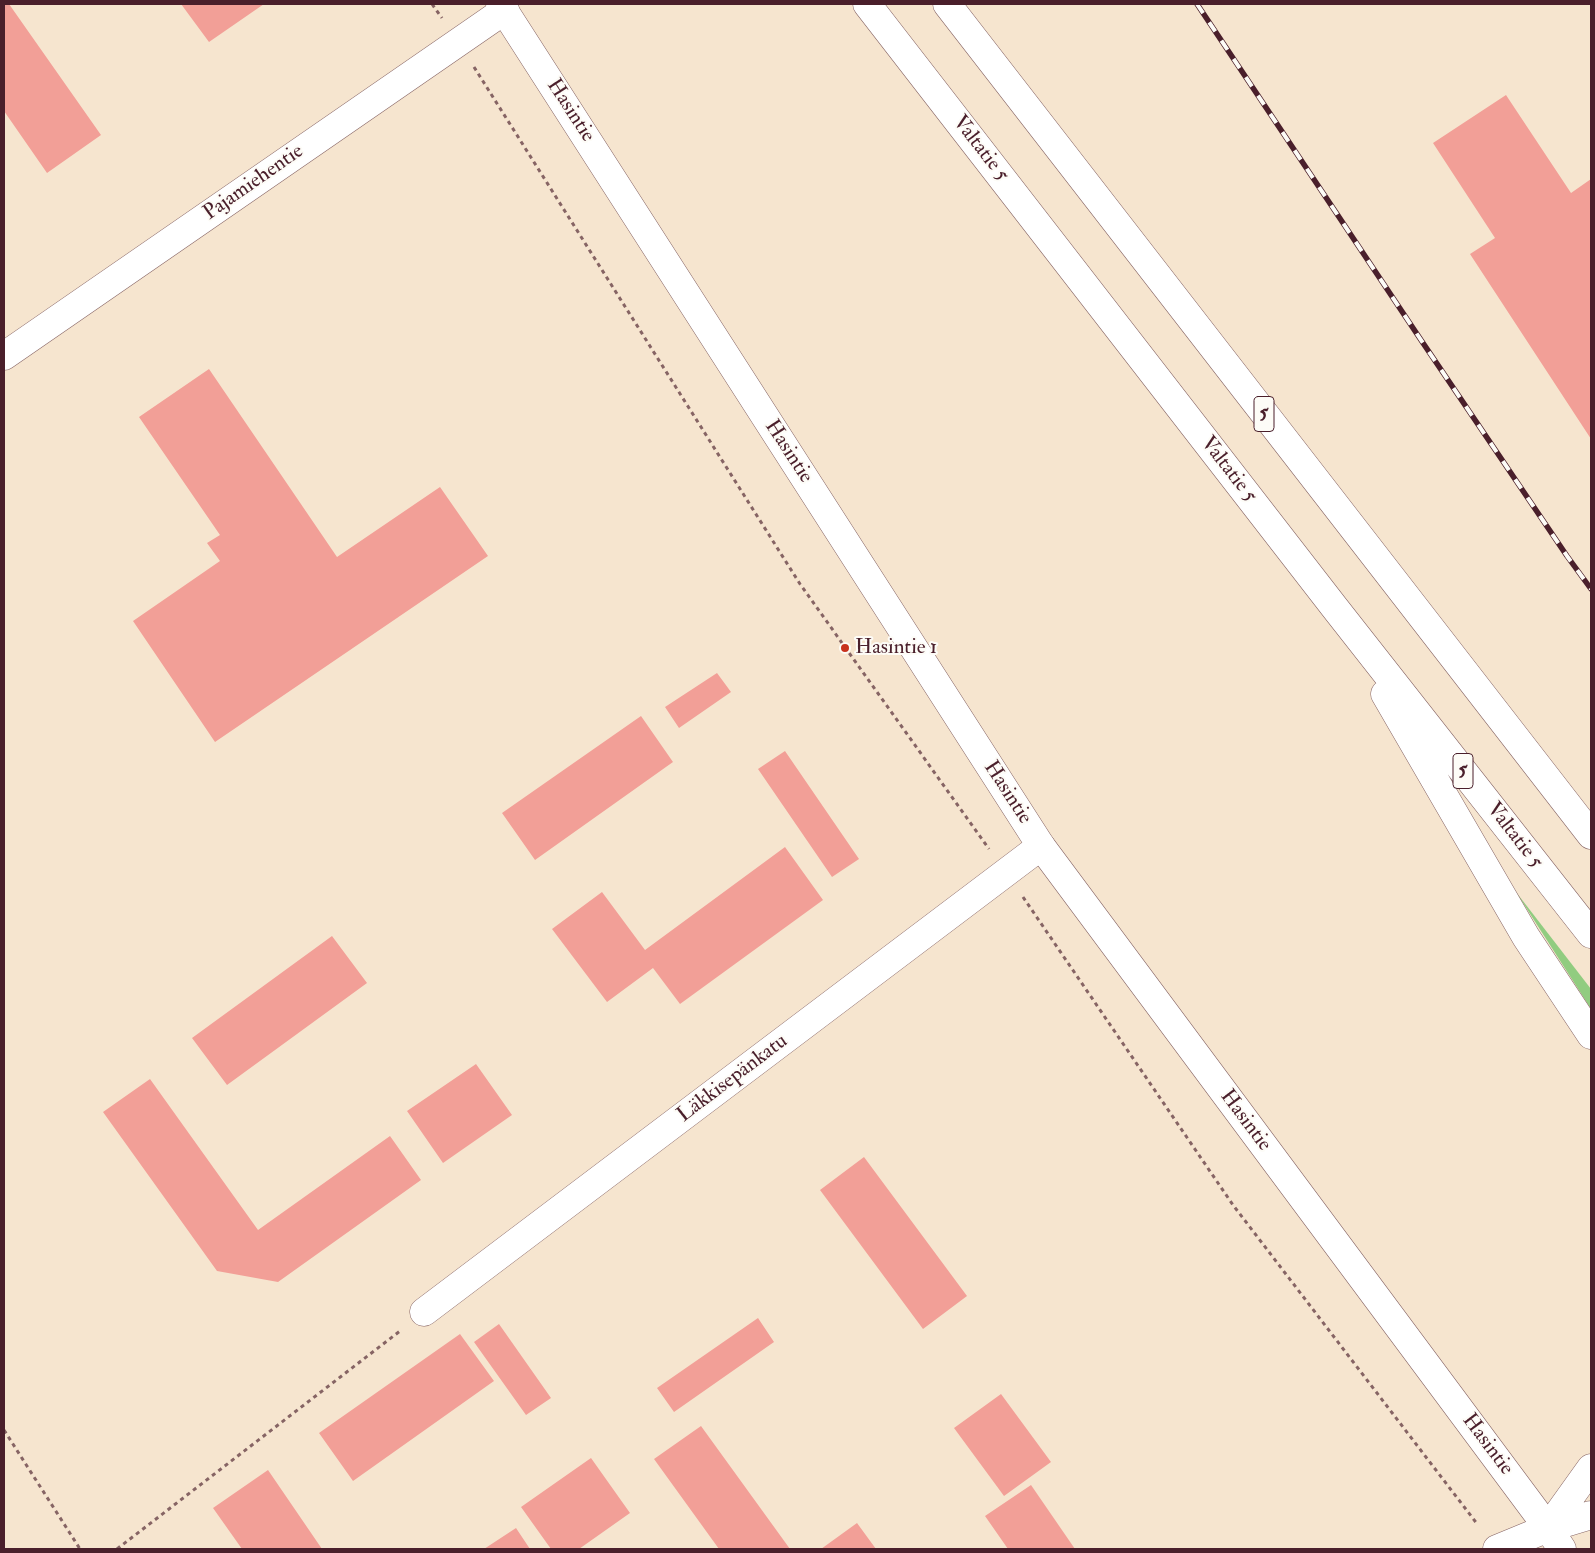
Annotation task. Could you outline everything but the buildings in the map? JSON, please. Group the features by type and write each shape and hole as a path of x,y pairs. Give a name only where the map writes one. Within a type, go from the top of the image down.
{"main road":[{"name":"Valtatie 5","path":"867,4 1335,608 1591,934"},
{"name":"5","path":"947,4 1591,836"},
{"name":"Pajamiehentie","path":"4,356 459,42 503,7"},
{"name":"Hasintie","path":"503,7 1041,846 1555,1538"},
{"path":"1335,608 1526,937 1591,1034"},
{"path":"1557,792 1591,816"},
{"name":"Läkkisepänkatu","path":"424,1312 1041,846"},
{"path":"1555,1538 1591,1468"},
{"path":"1497,1549 1555,1538 1591,1515"}],"path":[{"path":"432,4 459,42 800,584 1006,872 1233,1205 1497,1549"},
{"path":"116,1549 424,1312"},
{"path":"4,1430 80,1549"}],"green space":[{"path":"1516,892 1591,989 1591,1009"}],"railway":[{"path":"1197,4 1423,343 1591,589"}],"place":[{"name":"Hasintie 1","path":"845,648"}]}
